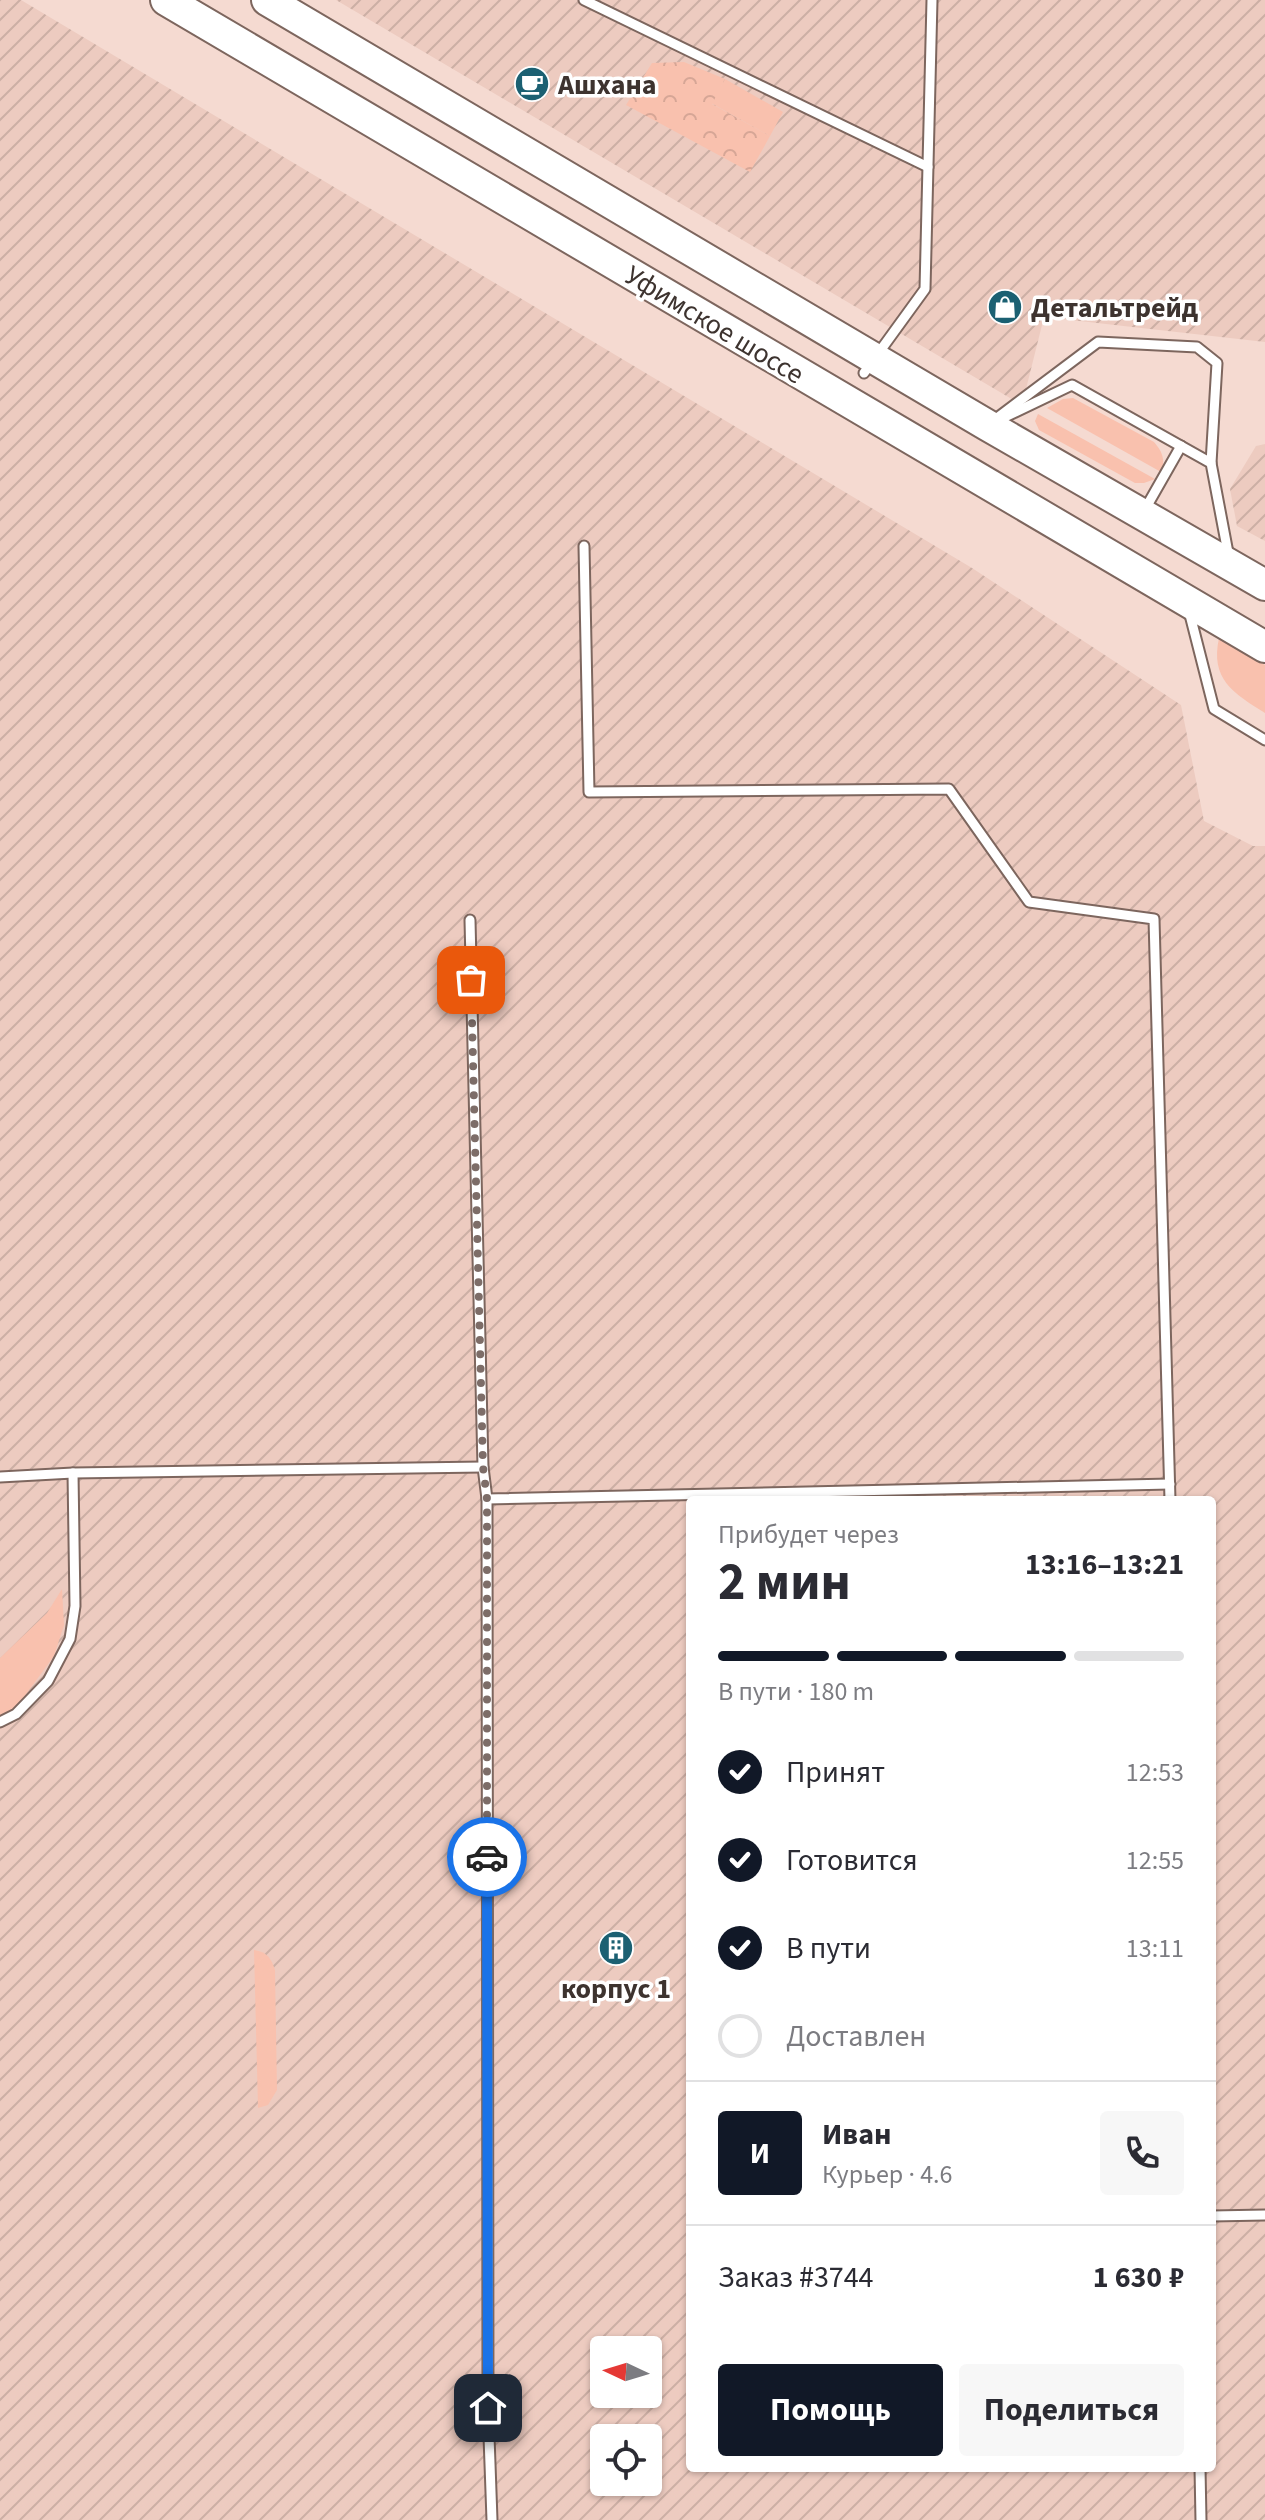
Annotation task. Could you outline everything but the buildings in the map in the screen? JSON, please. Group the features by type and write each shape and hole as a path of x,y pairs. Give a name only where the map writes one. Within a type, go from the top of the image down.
{"main road":[{"name":"Уфимское шоссе","path":"166,0 1265,647"},
{"name":"Уфимское шоссе","path":"267,0 869,366 987,425 1265,585"}],"lane":[{"path":"584,0 928,167"},
{"path":"869,366 925,289 932,0"},
{"path":"987,425 1098,342 1197,347 1217,363 1211,463 1230,565"},
{"path":"987,425 1072,385 1211,463"},
{"path":"1142,514 1181,446"},
{"path":"584,546 589,792 949,789 1029,902 1154,919 1170,1496"},
{"path":"1187,602 1214,709 1265,740"},
{"path":"470,920 483,1467 487,1499 488,2392 492,2520"},
{"path":"0,1477 73,1473 483,1467"},
{"path":"0,1722 16,1714 48,1681 70,1639 75,1606 73,1473"},
{"path":"487,1499 1170,1484"},
{"path":"1216,2216 1265,2215"},
{"path":"1200,2472 1201,2520"}],"shaded area":[{"path":"0,0 21,0 972,568 1181,705 1204,821 1253,846 1265,846 1265,2520 0,2520"},
{"path":"336,0 1265,0 1265,342 1044,317 1022,405"},
{"path":"1265,444 1265,541 1237,526 1230,489 1256,446"}],"green space":[{"path":"684,62 725,79 712,104 770,136 750,172 626,105 652,63"},
{"path":"725,79 783,112 770,136 711,103"},
{"path":"1073,398 1154,442 1162,456 1161,472 1047,408 1063,399"},
{"path":"1038,414 1155,479 1135,483 1039,430 1035,421"},
{"path":"1219,638 1265,665 1265,713 1243,699 1221,674 1217,652"},
{"path":"62,1589 64,1625 54,1656 13,1712 0,1717 0,1658 47,1613"},
{"path":"254,1950 268,1956 275,1970 277,2090 268,2105 258,2108"}],"way so far":[{"path":"471,980 483,1467 487,1499 487,1857"}],"place":[{"name":"Ашхана","path":"532,84"},
{"name":"Детальтрейд","path":"1005,307"},
{"name":"корпус 1","path":"616,1948"}],"route":[{"path":"487,1857 488,2408"}]}
